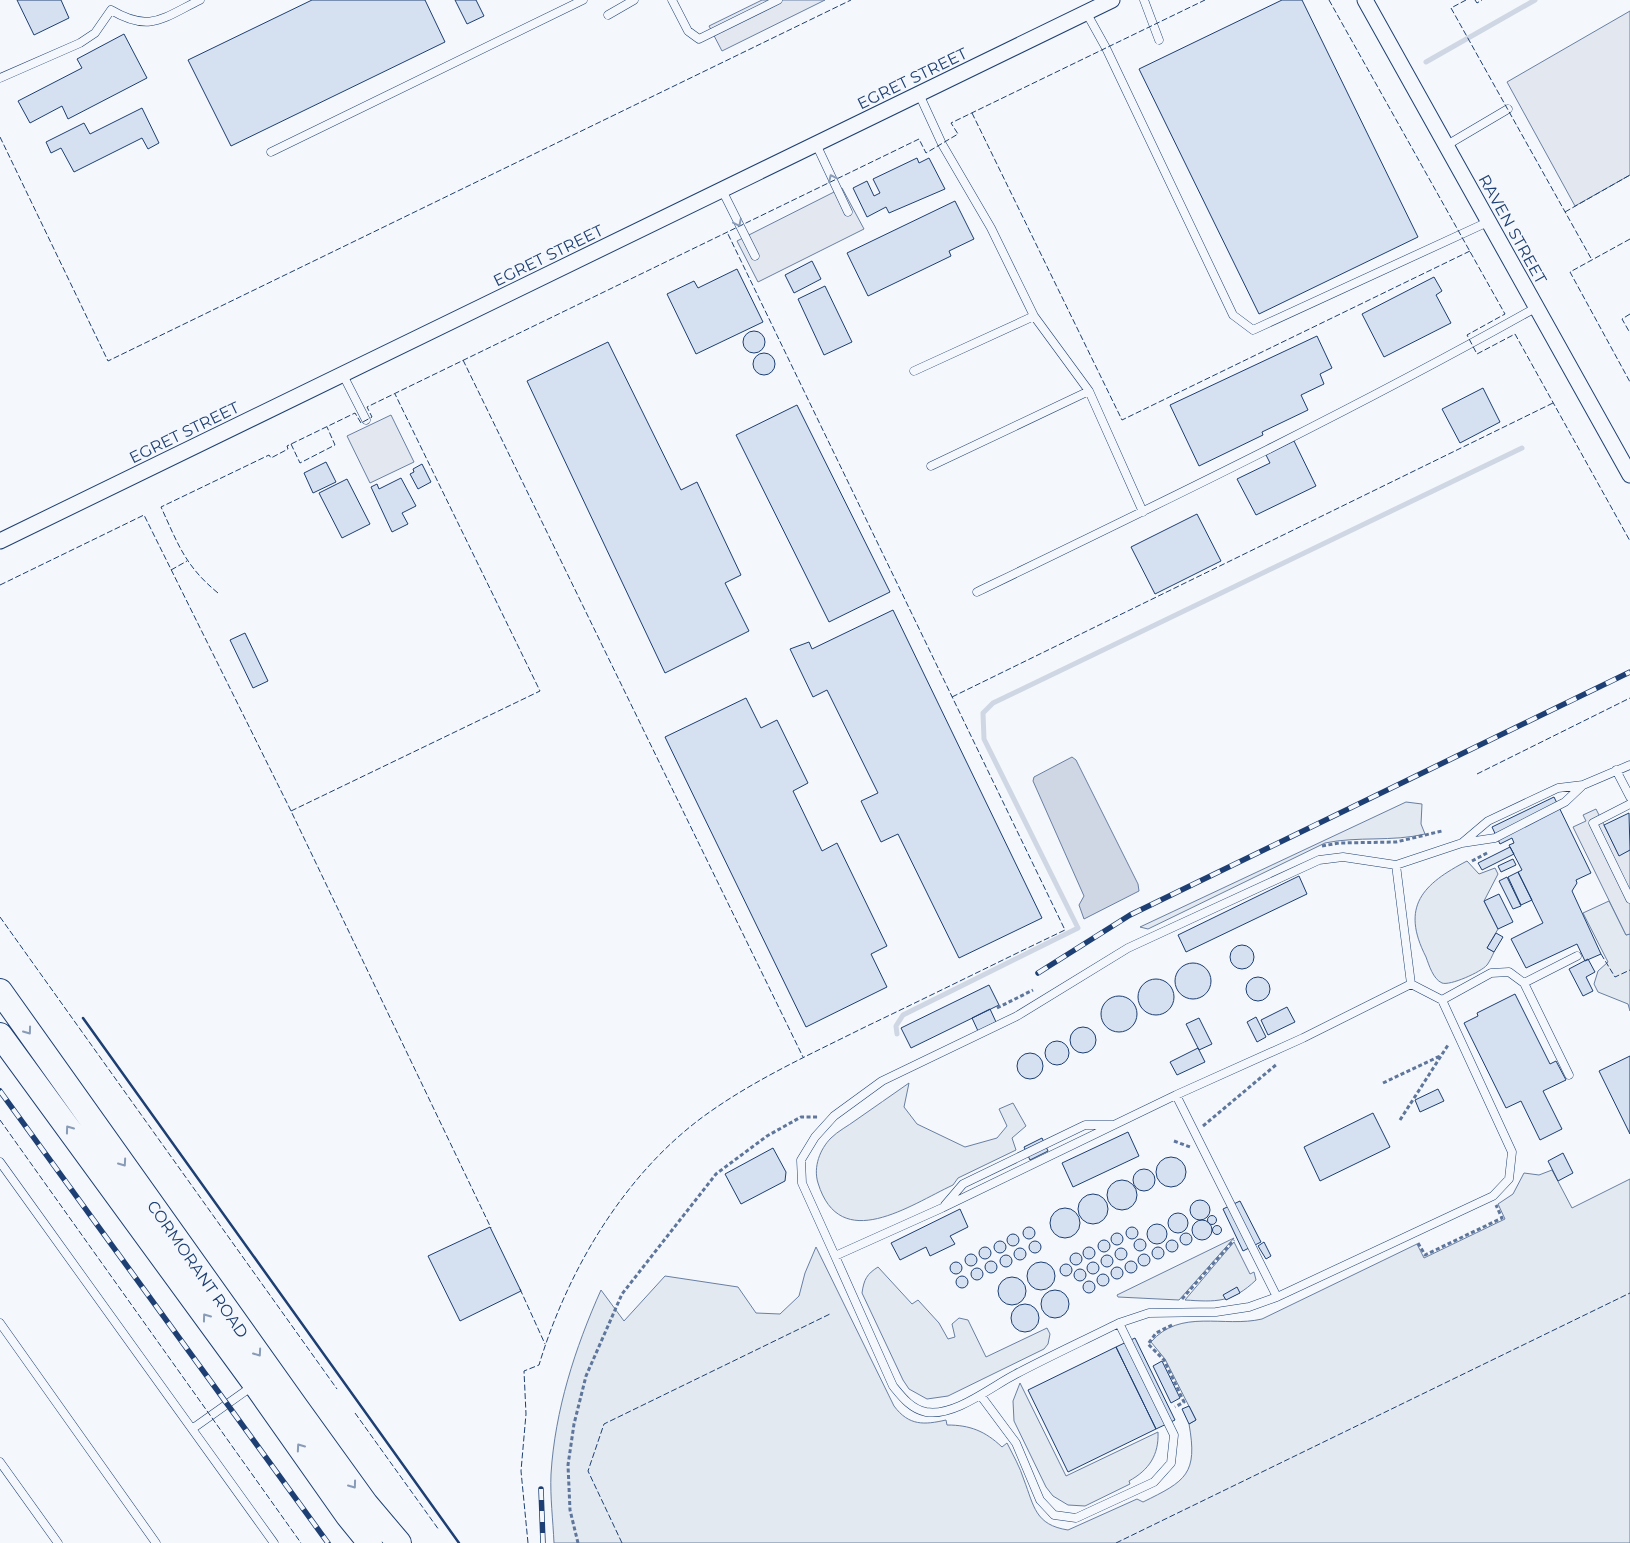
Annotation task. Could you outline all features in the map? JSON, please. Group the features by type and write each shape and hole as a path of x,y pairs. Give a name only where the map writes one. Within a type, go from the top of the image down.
{"main road":[{"name":"CORMORANT ROAD","path":"0,991 366,1504 399,1543"},
{"name":"CORMORANT ROAD","path":"0,1035 255,1384 348,1516 370,1543"}],"street":[{"name":"EGRET STREET","path":"0,542 1112,0"},
{"name":"RAVEN STREET","path":"1365,0 1630,475"}],"lane":[{"path":"0,78 80,44 95,33 111,10 130,21 153,23 200,0"},
{"path":"271,152 583,0"},
{"path":"608,15 634,0"},
{"path":"672,0 688,32 699,39 778,0"},
{"path":"1144,0 1159,40"},
{"path":"1086,12 1106,48 1233,315 1253,330 1490,221"},
{"path":"919,94 942,144 991,228 1034,316 1089,391 1143,512"},
{"path":"1447,145 1508,109"},
{"path":"816,144 848,212"},
{"path":"722,190 755,256"},
{"path":"977,592 1143,512 1463,348 1537,307"},
{"path":"914,371 1034,316"},
{"path":"343,375 366,420"},
{"path":"931,466 1089,391"},
{"path":"1462,843 1488,821 1558,788 1583,785 1630,765"},
{"path":"1616,770 1630,797"},
{"path":"1411,984 1442,1000 1512,1152 1509,1179 1493,1196 1277,1297 1249,1307 1216,1312 1149,1313 1119,1323 1014,1375 981,1396 948,1409 926,1412 907,1404 893,1386 802,1183 802,1160 815,1137 834,1116 882,1081 1017,1016 1128,948 1318,860 1344,857 1396,865 1462,843 1495,838 1566,802 1583,785"},
{"path":"1630,804 1593,823 1630,898"},
{"path":"1396,865 1411,984"},
{"path":"1524,983 1577,956"},
{"path":"1442,1000 1491,973 1509,972 1524,983 1569,1075"},
{"path":"835,1256 1118,1125 1176,1095 1303,1038 1411,984"},
{"path":"1176,1095 1277,1297"},
{"path":"942,1208 963,1184 1085,1125 1118,1125"},
{"path":"0,1162 274,1543"},
{"path":"0,1323 156,1543"},
{"path":"981,1396 1016,1443 1040,1500 1054,1515 1076,1518 1154,1482 1171,1463 1174,1435 1119,1323"},
{"path":"192,1428 255,1384"},
{"path":"0,1462 58,1543"}],"path":[{"path":"1444,1036 1452,1052"},
{"path":"1400,1120 1448,1045"},
{"path":"1383,1083 1441,1056"},
{"path":"1207,1134 1203,1126 1282,1059"},
{"path":"578,1543 570,1510 568,1464 574,1424 586,1376 622,1294 716,1174 767,1136 801,1117 834,1116"},
{"path":"1182,1299 1234,1240"}],"shaded area":[{"path":"762,0 825,0 722,51 709,26"},
{"path":"1630,11 1630,175 1575,206 1507,82"},
{"path":"842,188 864,229 758,282 737,241"},
{"path":"391,415 414,462 370,483 347,436"},
{"path":"1072,757 1076,760 1138,884 1139,891 1084,919 1079,905 1084,896 1033,781 1034,777"},
{"path":"1406,802 1422,804 1421,824 1425,834 1400,838 1325,843 1148,929 1140,927"},
{"path":"1596,809 1619,855 1630,850 1630,934 1626,935 1573,827 1586,821 1583,815"},
{"path":"1467,861 1479,874 1495,868 1498,874 1484,901 1498,929 1487,948 1494,952 1487,965 1479,971 1465,978 1442,983 1432,972 1418,939 1415,924 1416,910 1420,899 1428,888 1438,879"},
{"path":"1609,901 1626,935 1630,934 1630,1011 1628,1004 1598,992 1594,984 1598,971 1608,962 1583,913"},
{"path":"909,1083 904,1107 917,1124 965,1147 997,1138 1007,1126 999,1109 1013,1103 1026,1126 1012,1138 1016,1150 958,1178 953,1185 897,1212 859,1221 842,1216 828,1205 818,1183 816,1171 821,1153 827,1142 837,1133"},
{"path":"1552,1170 1572,1208 1630,1179 1630,1543 554,1543 551,1474 557,1426 575,1357 601,1290 624,1321 665,1276 738,1287 756,1313 780,1314 799,1296 805,1273 816,1247 894,1406 900,1413 911,1421 917,1422 931,1423 946,1420 947,1425 963,1426 977,1430 1002,1447 1007,1443 1021,1470 1037,1513 1049,1524 1068,1530 1137,1499 1143,1502 1158,1495 1170,1488 1186,1474 1192,1454 1189,1424 1196,1420 1165,1359 1151,1342 1163,1332 1175,1325 1189,1322 1233,1322 1262,1319 1417,1244 1424,1258 1505,1219 1498,1204 1513,1194 1524,1173 1539,1175"},
{"path":"1234,1238 1179,1300 1118,1297 1117,1295"},
{"path":"1234,1242 1250,1274 1254,1272 1256,1280 1247,1288 1231,1297 1215,1301 1185,1300"},
{"path":"878,1267 912,1304 918,1300 939,1323 948,1339 955,1337 952,1324 959,1318 968,1320 986,1357 1047,1328 1050,1334 1048,1344 1044,1349 948,1396 927,1399 909,1389 903,1380 862,1293 867,1277"},
{"path":"1020,1383 1066,1476 1158,1432 1155,1455 1142,1472 1129,1481 1130,1484 1085,1506 1068,1505 1053,1496 1046,1487 1014,1421 1013,1401"}],"building":[{"path":"17,0 61,0 69,18 34,35"},
{"path":"312,0 425,0 445,42 231,146 188,60"},
{"path":"455,0 476,0 484,16 467,24"},
{"path":"1282,0 1302,0 1418,237 1259,314 1139,69"},
{"path":"124,34 147,78 68,119 62,106 30,123 18,101 82,68 77,59"},
{"path":"142,108 159,143 148,149 142,138 74,172 61,148 51,153 46,142 84,123 90,134"},
{"path":"917,158 919,163 929,158 945,189 889,213 886,207 867,217 853,188 867,181 874,196 880,193 873,179"},
{"path":"955,201 974,239 949,251 951,256 868,296 847,253"},
{"path":"812,261 821,279 794,293 785,275"},
{"path":"737,269 763,322 696,354 667,294 694,281 698,288"},
{"path":"1434,277 1442,291 1436,295 1451,323 1384,357 1362,314"},
{"path":"825,286 852,342 824,355 798,299"},
{"path":"754,331 762,334 765,342 762,350 754,353 746,350 743,342 746,334"},
{"path":"1317,336 1332,368 1320,374 1324,384 1301,395 1308,410 1262,432 1263,435 1199,466 1170,405"},
{"path":"608,342 681,490 697,482 741,575 725,583 749,631 665,673 527,381"},
{"path":"764,353 772,356 775,364 772,372 764,375 756,372 753,364 756,356"},
{"path":"1483,388 1500,422 1460,443 1442,409"},
{"path":"797,405 890,592 829,622 736,435"},
{"path":"1294,441 1316,486 1256,515 1237,479 1270,463 1266,455"},
{"path":"326,462 336,482 313,493 304,473"},
{"path":"422,464 431,482 418,489 410,474 414,472 413,469"},
{"path":"401,478 416,506 402,513 408,524 392,532 371,487 377,484 379,489"},
{"path":"347,479 370,524 342,538 319,493"},
{"path":"1197,514 1221,561 1155,594 1131,547"},
{"path":"893,610 1042,918 959,958 898,834 881,842 861,801 878,793 827,690 813,697 790,649 809,642 812,649"},
{"path":"245,633 268,681 253,688 230,640"},
{"path":"746,698 761,728 777,720 808,783 793,791 822,851 837,843 887,946 871,954 887,987 806,1027 665,737"},
{"path":"1554,797 1591,873 1576,880 1577,883 1572,891 1601,954 1585,961 1577,944 1526,968 1511,939 1543,923 1518,872 1522,870 1509,845 1514,843 1512,838 1500,844 1492,827"},
{"path":"1629,813 1630,850 1619,856 1604,825"},
{"path":"1510,847 1514,854 1482,870 1478,863"},
{"path":"1513,859 1516,865 1501,872 1498,866"},
{"path":"1518,872 1532,900 1521,905 1508,877"},
{"path":"1299,876 1307,894 1186,952 1178,935"},
{"path":"1507,877 1521,906 1513,909 1499,881"},
{"path":"1499,894 1513,922 1498,929 1484,901"},
{"path":"1496,933 1503,937 1494,952 1487,948"},
{"path":"1242,945 1251,948 1254,957 1251,966 1242,969 1233,966 1230,957 1233,948"},
{"path":"1588,959 1595,972 1586,977 1593,991 1583,996 1569,969"},
{"path":"1193,963 1200,964 1206,968 1210,974 1210,988 1206,994 1200,998 1193,999 1186,998 1180,994 1176,988 1175,981 1176,974 1180,968 1186,964"},
{"path":"1258,977 1267,980 1270,989 1267,998 1258,1001 1249,998 1246,989 1249,980"},
{"path":"1156,979 1163,980 1169,984 1173,990 1173,1004 1169,1010 1163,1014 1156,1015 1149,1014 1143,1010 1139,1004 1138,997 1139,990 1143,984 1149,980"},
{"path":"989,985 999,1005 911,1048 901,1028"},
{"path":"1515,994 1550,1064 1556,1061 1566,1080 1543,1091 1562,1129 1540,1140 1521,1101 1506,1108 1464,1023 1478,1016 1477,1013"},
{"path":"1119,996 1126,997 1132,1001 1136,1007 1136,1021 1132,1027 1126,1031 1119,1032 1112,1031 1106,1027 1102,1021 1101,1014 1102,1007 1106,1001 1112,997"},
{"path":"1287,1007 1295,1022 1268,1035 1261,1020"},
{"path":"990,1009 996,1022 978,1031 972,1018"},
{"path":"1256,1017 1266,1037 1257,1042 1247,1022"},
{"path":"1199,1018 1212,1044 1199,1050 1186,1024"},
{"path":"1083,1027 1092,1031 1096,1040 1092,1049 1083,1053 1074,1049 1070,1040 1074,1031"},
{"path":"1052,1041 1062,1041 1069,1048 1069,1058 1062,1065 1052,1065 1045,1058 1045,1048"},
{"path":"1198,1048 1205,1062 1177,1075 1170,1062"},
{"path":"1030,1053 1039,1057 1043,1066 1039,1075 1030,1079 1021,1075 1017,1066 1021,1057"},
{"path":"1630,1056 1630,1134 1599,1071"},
{"path":"1438,1089 1444,1101 1420,1112 1415,1100"},
{"path":"1373,1113 1390,1147 1320,1181 1304,1147"},
{"path":"1128,1132 1139,1156 1073,1187 1062,1163"},
{"path":"1042,1138 1048,1151 1030,1160 1024,1147"},
{"path":"773,1148 786,1172 785,1181 741,1204 725,1174"},
{"path":"1563,1153 1573,1173 1558,1181 1548,1161"},
{"path":"1171,1157 1182,1161 1186,1172 1182,1183 1171,1187 1160,1183 1156,1172 1160,1161"},
{"path":"1144,1169 1154,1176 1155,1180 1148,1190 1144,1191 1134,1184 1133,1180 1140,1170"},
{"path":"1122,1180 1133,1184 1137,1195 1133,1206 1122,1210 1111,1206 1107,1195 1111,1184"},
{"path":"1093,1194 1104,1198 1108,1209 1104,1220 1093,1224 1082,1220 1078,1209 1082,1198"},
{"path":"1200,1200 1207,1203 1210,1210 1207,1217 1200,1220 1193,1217 1190,1210 1193,1203"},
{"path":"1240,1201 1261,1242 1243,1251 1223,1209"},
{"path":"1065,1208 1076,1212 1080,1223 1076,1234 1065,1238 1054,1234 1050,1223 1054,1212"},
{"path":"960,1209 968,1227 950,1236 955,1244 930,1256 926,1247 900,1260 891,1243"},
{"path":"1178,1213 1185,1216 1188,1223 1185,1230 1178,1233 1171,1230 1168,1223 1171,1216"},
{"path":"1212,1216 1216,1220 1212,1224 1208,1220"},
{"path":"1202,1220 1209,1223 1212,1230 1209,1237 1202,1240 1195,1237 1192,1230 1195,1223"},
{"path":"1157,1224 1164,1227 1167,1234 1164,1241 1157,1244 1150,1241 1147,1234 1150,1227"},
{"path":"1217,1225 1222,1230 1217,1235 1212,1230"},
{"path":"490,1227 521,1291 460,1321 428,1256"},
{"path":"1027,1227 1031,1227 1035,1233 1031,1239 1027,1239 1023,1235 1023,1231"},
{"path":"1130,1227 1134,1227 1138,1233 1134,1239 1130,1239 1126,1235 1126,1231"},
{"path":"1115,1233 1119,1233 1123,1239 1119,1245 1115,1245 1111,1241 1111,1237"},
{"path":"1184,1233 1188,1233 1192,1239 1188,1245 1184,1245 1180,1241 1180,1237"},
{"path":"1011,1234 1015,1234 1019,1240 1015,1246 1011,1246 1007,1242 1007,1238"},
{"path":"1138,1239 1142,1239 1146,1245 1142,1251 1138,1251 1134,1247 1134,1243"},
{"path":"1102,1240 1106,1240 1110,1246 1106,1252 1102,1252 1098,1248 1098,1244"},
{"path":"1170,1240 1174,1240 1178,1246 1174,1252 1170,1252 1166,1248 1166,1244"},
{"path":"998,1241 1002,1241 1006,1247 1002,1253 998,1253 994,1249 994,1245"},
{"path":"1033,1241 1037,1241 1041,1247 1037,1253 1033,1253 1029,1249 1029,1245"},
{"path":"1264,1242 1271,1256 1266,1259 1258,1246"},
{"path":"983,1247 987,1247 991,1253 987,1259 983,1259 979,1255 979,1251"},
{"path":"1087,1247 1091,1247 1095,1253 1091,1259 1087,1259 1083,1255 1083,1251"},
{"path":"1156,1247 1160,1247 1164,1253 1160,1259 1156,1259 1152,1255 1152,1251"},
{"path":"1018,1248 1022,1248 1026,1254 1022,1260 1018,1260 1014,1256 1014,1252"},
{"path":"1119,1248 1123,1248 1127,1254 1123,1260 1119,1260 1115,1256 1115,1252"},
{"path":"1074,1253 1078,1253 1082,1259 1078,1265 1074,1265 1070,1261 1070,1257"},
{"path":"969,1254 973,1254 977,1260 973,1266 969,1266 965,1262 965,1258"},
{"path":"1142,1254 1146,1254 1150,1260 1146,1266 1142,1266 1138,1262 1138,1258"},
{"path":"1004,1255 1008,1255 1012,1261 1008,1267 1004,1267 1000,1263 1000,1259"},
{"path":"1105,1255 1109,1255 1113,1261 1109,1267 1105,1267 1101,1263 1101,1259"},
{"path":"989,1261 993,1261 997,1267 993,1273 989,1273 985,1269 985,1265"},
{"path":"1129,1261 1133,1261 1137,1267 1133,1273 1129,1273 1125,1269 1125,1265"},
{"path":"954,1262 958,1262 962,1268 958,1274 954,1274 950,1270 950,1266"},
{"path":"1041,1262 1051,1266 1055,1276 1051,1286 1041,1290 1031,1286 1027,1276 1031,1266"},
{"path":"1091,1262 1095,1262 1099,1268 1095,1274 1091,1274 1087,1270 1087,1266"},
{"path":"1064,1264 1068,1264 1072,1270 1068,1276 1064,1276 1060,1272 1060,1268"},
{"path":"1115,1267 1119,1267 1123,1273 1119,1279 1115,1279 1111,1275 1111,1271"},
{"path":"975,1268 979,1268 983,1274 979,1280 975,1280 971,1276 971,1272"},
{"path":"1078,1269 1082,1269 1086,1275 1082,1281 1078,1281 1074,1277 1074,1273"},
{"path":"1101,1274 1105,1274 1109,1280 1105,1286 1101,1286 1097,1282 1097,1278"},
{"path":"960,1276 964,1276 968,1282 964,1288 960,1288 956,1284 956,1280"},
{"path":"1012,1277 1022,1281 1026,1291 1022,1301 1012,1305 1002,1301 998,1291 1002,1281"},
{"path":"1087,1281 1091,1281 1095,1287 1091,1293 1087,1293 1083,1289 1083,1285"},
{"path":"1237,1287 1240,1293 1226,1300 1223,1295"},
{"path":"1055,1290 1065,1294 1069,1304 1065,1314 1055,1318 1045,1314 1041,1304 1045,1294"},
{"path":"1025,1304 1035,1308 1039,1318 1035,1328 1025,1332 1015,1328 1011,1318 1015,1308"},
{"path":"1135,1338 1175,1420 1156,1429 1116,1347"},
{"path":"1116,1347 1156,1429 1068,1472 1028,1390"},
{"path":"1162,1361 1180,1398 1171,1403 1153,1366"},
{"path":"1189,1406 1196,1420 1189,1424 1182,1409"}],"waterway":[{"path":"1426,62 1535,0"},
{"path":"897,1034 896,1026 903,1015 1078,928 984,739 983,713 993,703 1522,448"}],"railway":[{"path":"1038,973 1130,915 1630,672"},
{"path":"0,1091 328,1543"},
{"path":"541,1489 543,1543"}],"fence":[{"path":"0,137 108,361 851,0"},
{"path":"218,593 198,573 183,554 161,507 269,455 271,458 288,449 287,446 355,413 361,423 372,417 367,407 919,139 926,153 958,134 951,123 1205,0"},
{"path":"1329,0 1505,314 1467,335 1477,354 1515,334 1630,541"},
{"path":"1466,0 1451,8 1592,260"},
{"path":"1475,0 1477,3 1482,0"},
{"path":"972,113 1122,420 1470,251"},
{"path":"1565,212 1630,175"},
{"path":"528,1543 521,1471 526,1414 524,1371 539,1365 565,1296 582,1262 622,1198 646,1169 700,1119 719,1105 760,1081 802,1058 1065,930 727,232"},
{"path":"1630,239 1570,272 1630,382"},
{"path":"1630,314 1622,319 1630,333"},
{"path":"463,360 803,1057"},
{"path":"291,811 540,691 395,394"},
{"path":"952,697 1553,403"},
{"path":"291,444 300,463 335,445 327,427"},
{"path":"0,585 144,515 291,811 491,1228"},
{"path":"171,570 187,561"},
{"path":"1477,774 1630,698"},
{"path":"0,917 337,1389"},
{"path":"1601,954 1615,977 1630,970"},
{"path":"0,1120 301,1543"},
{"path":"520,1289 545,1344"},
{"path":"1116,1543 1630,1293"},
{"path":"622,1543 588,1471 604,1424 830,1314"},
{"path":"355,1413 439,1530"}],"wall":[{"path":"83,1018 459,1543"}]}
